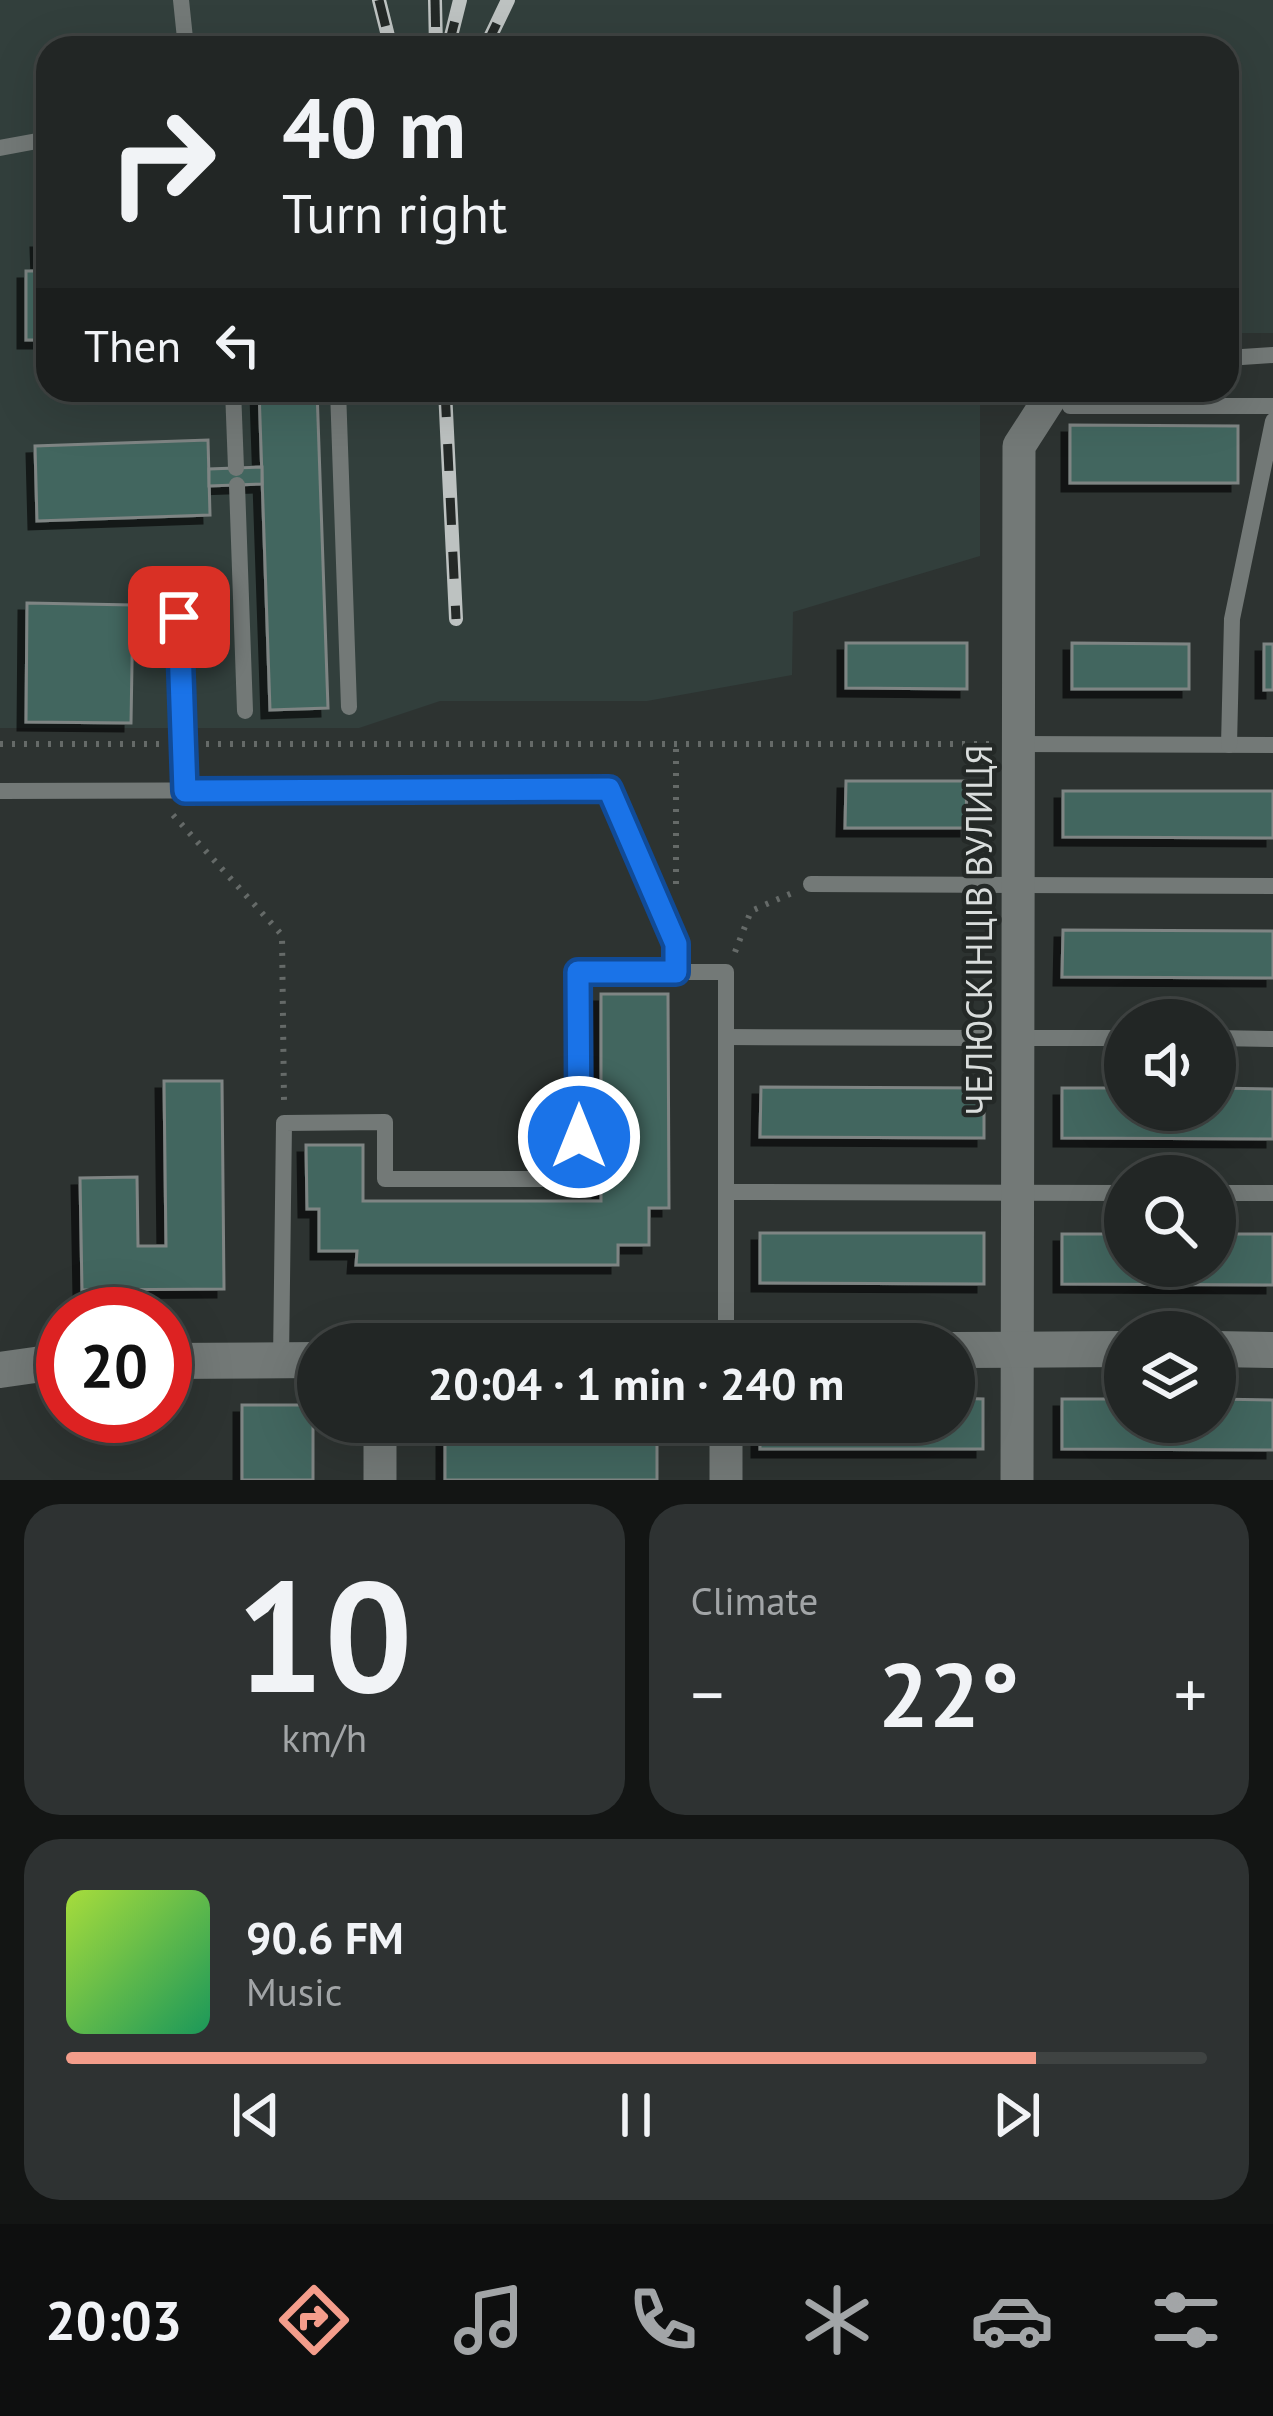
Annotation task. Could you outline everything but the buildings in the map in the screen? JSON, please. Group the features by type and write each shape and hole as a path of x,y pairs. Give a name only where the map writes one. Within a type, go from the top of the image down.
{"street":[{"name":"ЧЕЛЮСКІНЦІВ ВУЛИЦЯ","path":"1017,1480 1018,1193 1001,1038 1018,885 1019,446 1058,402"},
{"path":"975,1350 1104,1349"},
{"path":"1236,1349 1273,1350"},
{"path":"192,1361 297,1361"},
{"path":"0,1370 36,1365"},
{"path":"380,1443 380,1480"},
{"path":"726,1443 726,1480"}],"lane":[{"path":"181,0 185,36"},
{"path":"0,148 36,141"},
{"path":"1239,357 1273,355"},
{"path":"234,402 245,711"},
{"path":"338,402 349,707"},
{"path":"1214,402 1273,406"},
{"path":"1229,745 1232,619 1273,421"},
{"path":"179,617 185,791"},
{"path":"1018,745 1273,746"},
{"path":"0,791 609,789 676,944 676,972"},
{"path":"811,884 1273,886"},
{"path":"297,1323 284,1123 385,1122 385,1179 579,1179 578,972 726,972 727,1323"},
{"path":"726,1037 1104,1038"},
{"path":"1236,1038 1273,1039"},
{"path":"726,1192 1104,1193"},
{"path":"1236,1193 1273,1193"}],"path":[{"path":"676,743 676,944"},
{"path":"0,744 1018,745"},
{"path":"151,791 282,935 284,1123"},
{"path":"726,972 752,911 811,884"}],"shaded area":[{"path":"0,0 1273,0 1273,333 1239,333 1239,36 36,36 36,402 980,402 980,556 793,612 792,675 647,701 440,701 359,728 0,728"}],"railway":[{"path":"379,0 388,36"},
{"path":"435,0 436,36"},
{"path":"451,36 460,0"},
{"path":"491,36 508,0"},
{"path":"446,402 456,619"}],"route":[{"path":"179,617 185,791 609,789 676,944 676,972 578,972 579,1137"}]}
